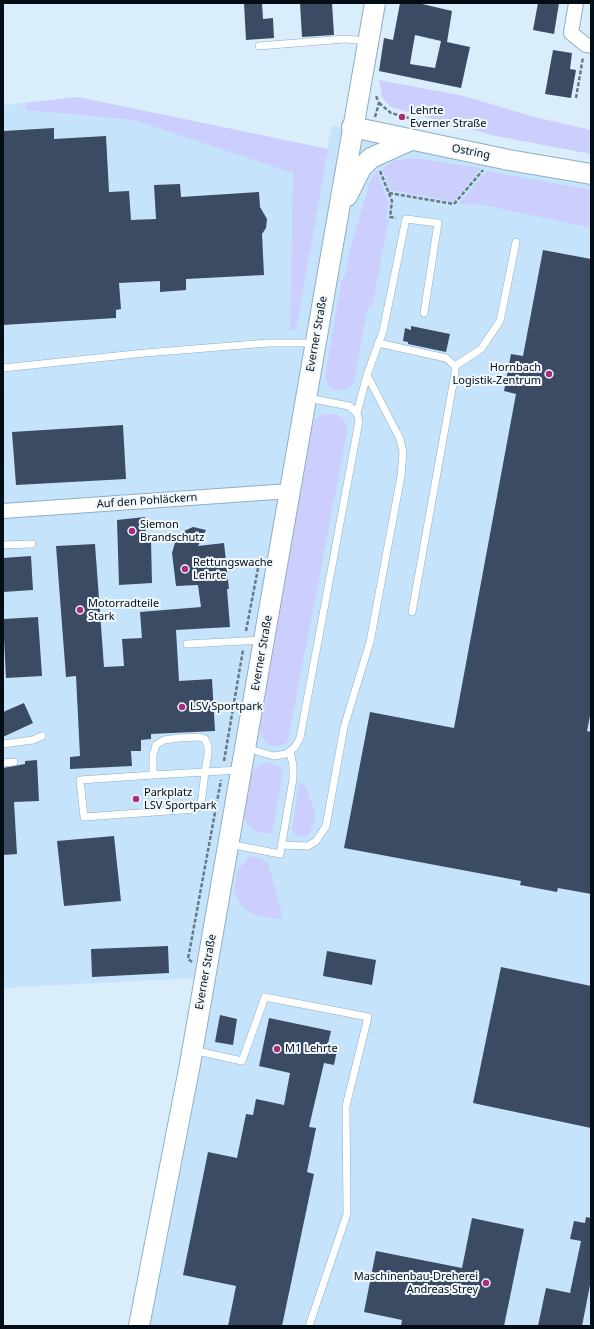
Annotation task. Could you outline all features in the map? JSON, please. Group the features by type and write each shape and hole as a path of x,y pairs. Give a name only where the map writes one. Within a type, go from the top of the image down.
{"street":[{"name":"Everner Straße","path":"139,1326 193,1050 352,127 375,3"},
{"path":"576,3 571,33 588,45"},
{"name":"Ostring","path":"352,127 411,140 591,174"},
{"path":"337,216 361,168 371,158 411,140"},
{"name":"Auf den Pohläckern","path":"3,512 290,490"}],"lane":[{"path":"259,46 345,39 367,41"},
{"path":"246,748 274,756 286,754 300,738 359,421 357,413 367,375 388,311 406,220 438,223 424,313"},
{"path":"455,366 481,349 500,321 516,242"},
{"path":"3,368 153,352 268,343 315,343"},
{"path":"378,344 446,358 455,366 455,373 412,612"},
{"path":"281,846 308,846 316,841 326,826 344,727 370,642 401,476 403,452 400,439 367,375"},
{"path":"306,398 349,406 357,413"},
{"path":"3,545 32,544"},
{"path":"187,644 264,640"},
{"path":"3,744 33,740 42,736"},
{"path":"152,775 153,755 156,746 164,740 199,737 205,739 208,750 205,772 200,804 190,810 84,817 80,780 152,775 205,772 242,770"},
{"path":"229,844 280,854 293,779 293,766 290,751"},
{"path":"3,763 14,762"},
{"path":"193,1050 242,1061 265,997 368,1017 346,1106 347,1214 309,1326"}],"path":[{"path":"576,98 588,45"},
{"path":"378,166 392,201 390,217 406,220"},
{"path":"388,193 454,204 486,166"}],"shaded area":[{"path":"379,80 464,96 534,117 591,130 591,154 496,136 390,107 382,97"},
{"path":"78,97 327,149 332,126 411,140 591,167 591,1326 133,1326 195,978 3,988 3,105"},
{"path":"78,97 328,149 296,330 290,331 293,173 134,120 27,110 25,103"},
{"path":"411,158 481,168 453,202 391,190 382,169 394,161"},
{"path":"377,171 388,202 386,219 389,219 372,307 368,307 354,381 351,386 343,390 335,390 330,388 325,378 341,282 346,274 348,256 371,179"},
{"path":"487,171 591,190 591,228 475,203 474,205 458,204"},
{"path":"324,414 334,414 341,417 346,424 347,433 288,740 285,744 275,746 268,744 262,737 259,727 309,427 315,419"},
{"path":"266,762 280,767 283,773 272,834 256,832 247,824 243,814 249,776 256,768"},
{"path":"302,782 306,787 316,816 310,832 306,836 300,837 294,834 292,829 299,783"},
{"path":"255,856 268,862 283,920 252,914 242,906 234,891 237,871 248,858"}],"building":[{"path":"244,3 262,3 263,19 273,18 274,38 246,40"},
{"path":"300,3 332,3 334,35 302,37"},
{"path":"400,3 418,3 452,11 447,42 470,47 461,88 379,71 384,38 393,40","holes":["415,35 441,41 435,68 410,64"]},
{"path":"538,3 559,3 554,34 533,30"},
{"path":"553,50 572,53 570,69 576,70 571,98 545,94"},
{"path":"54,128 54,139 106,136 109,192 129,191 131,220 156,219 154,185 180,184 181,197 259,192 260,207 267,219 266,228 262,234 264,275 186,279 186,290 160,292 160,281 119,283 121,309 116,310 116,318 3,325 3,131"},
{"path":"543,250 591,259 591,711 587,731 591,732 591,894 558,888 557,892 520,885 521,881 344,848 370,712 454,728 516,394 504,391 511,354 523,356"},
{"path":"411,326 450,334 446,352 408,344 408,342 403,341 405,328 411,330"},
{"path":"123,425 126,479 16,485 12,432"},
{"path":"145,517 146,542 151,541 152,583 119,585 117,520"},
{"path":"193,527 206,530 198,546 224,543 229,589 227,589 230,627 176,630 179,681 212,679 215,731 151,734 151,739 141,740 141,751 131,751 132,766 70,769 70,757 80,756 76,676 66,677 56,546 95,544 104,667 124,666 122,639 142,638 140,612 201,607 198,585 176,586 172,553 176,539 184,531"},
{"path":"31,556 33,590 3,592 3,558"},
{"path":"38,617 42,676 6,678 3,619"},
{"path":"24,703 33,723 3,737 3,712"},
{"path":"37,760 39,801 14,802 17,854 3,855 3,768 25,764 25,761"},
{"path":"114,836 121,901 64,906 57,841"},
{"path":"168,946 169,973 92,977 91,949"},
{"path":"327,951 376,960 372,985 323,976"},
{"path":"501,967 591,986 591,1128 473,1103"},
{"path":"220,1015 237,1019 233,1045 215,1042"},
{"path":"269,1018 331,1031 327,1048 337,1050 334,1065 324,1063 309,1127 316,1128 307,1172 314,1174 282,1326 228,1326 236,1286 183,1275 208,1152 237,1158 246,1114 253,1115 256,1099 284,1105 290,1073 259,1066"},
{"path":"586,1217 591,1218 591,1280 582,1326 538,1326 546,1288 570,1293 581,1241 570,1239 574,1221 585,1223"},
{"path":"472,1218 524,1229 504,1326 401,1326 402,1320 364,1312 376,1251 462,1268"}],"place":[{"name":"Lehrte Everner Straße","path":"402,117"},
{"name":"Hornbach Logistik-Zentrum","path":"549,374"},
{"name":"Siemon Brandschutz","path":"132,531"},
{"name":"Rettungswache Lehrte","path":"185,569"},
{"name":"Motorradteile Stark","path":"80,610"},
{"name":"LSV Sportpark","path":"182,707"},
{"name":"Parkplatz LSV Sportpark","path":"136,799"},
{"name":"M1 Lehrte","path":"277,1049"},
{"name":"Maschinenbau-Dreherei Andreas Strey","path":"486,1283"}]}
